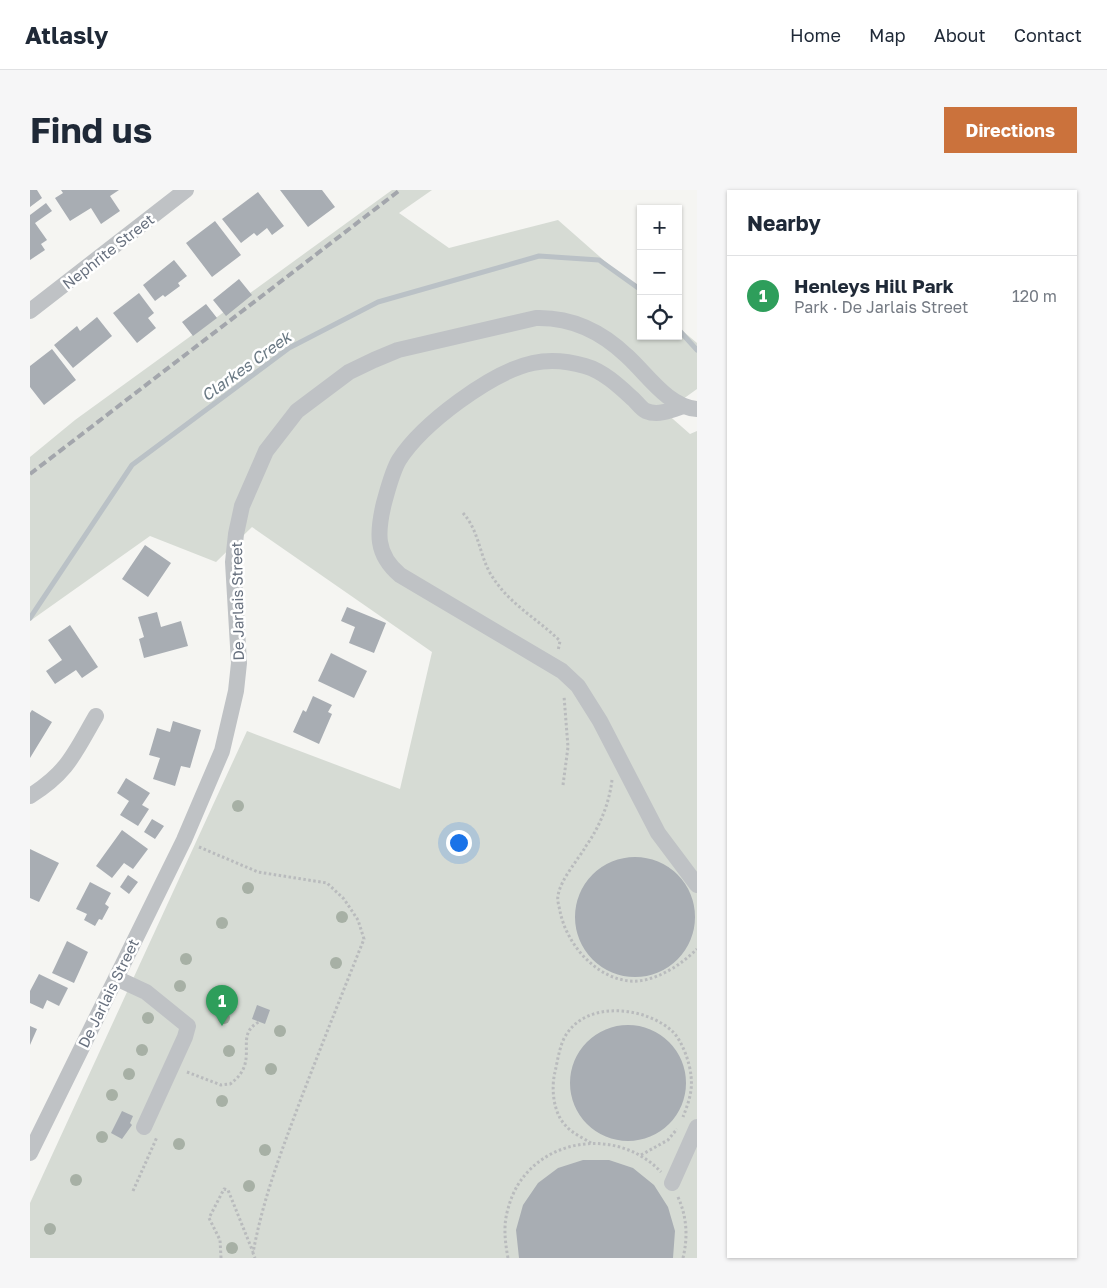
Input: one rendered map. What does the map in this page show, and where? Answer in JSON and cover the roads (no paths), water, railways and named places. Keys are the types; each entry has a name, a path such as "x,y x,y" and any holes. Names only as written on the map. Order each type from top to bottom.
{"street":[{"name":"Nephrite Street","path":"30,311 182,192"},
{"name":"De Jarlais Street","path":"30,1153 184,840 222,751 236,692 239,663 233,562 242,506 254,473 266,451 297,412 348,372 398,350 536,318 571,321 610,341 671,398 690,407"},
{"path":"690,407 664,412 646,411 623,389 596,370 575,363 552,360 524,366 458,401 443,412 415,440 399,460 390,482 379,527 384,558 400,575 562,670 578,686 608,736 658,832 697,885"},
{"path":"30,796 56,778 67,767 96,716"},
{"path":"116,978 146,992 188,1026 173,1065 144,1127"},
{"path":"672,1183 697,1127"}],"waterway":[{"name":"Clarkes Creek","path":"30,618 132,465 289,348 378,302 539,256 599,260 637,287"},
{"name":"Clarkes Creek","path":"682,333 697,350"}],"railway":[{"path":"30,474 400,190"}],"place":[{"name":"Henleys Hill Park","path":"222,1026"}]}
